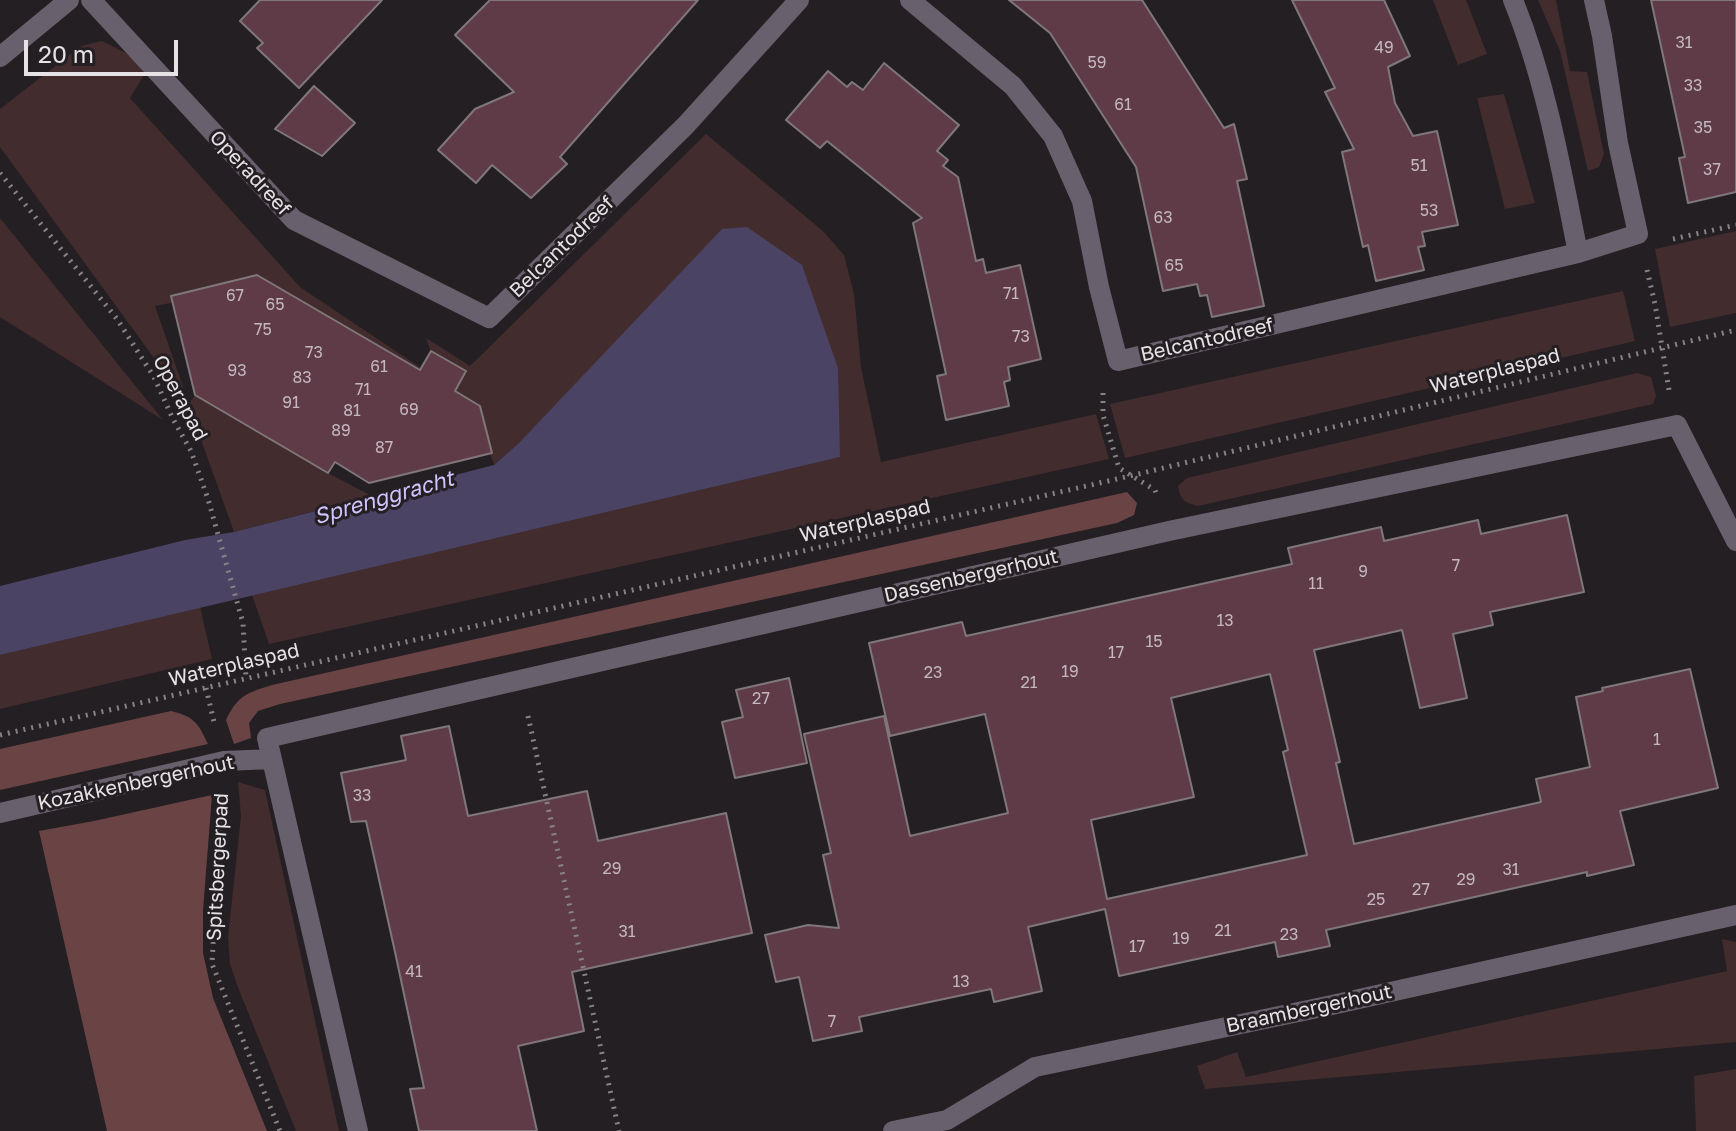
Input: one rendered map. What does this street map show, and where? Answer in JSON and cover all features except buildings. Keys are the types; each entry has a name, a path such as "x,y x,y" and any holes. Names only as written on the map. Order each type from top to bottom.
{"street":[{"path":"0,57 69,0"},
{"name":"Operadreef","path":"91,0 294,220 489,318"},
{"name":"Belcantodreef","path":"489,318 686,125 799,0"},
{"name":"Belcantodreef","path":"910,0 1013,86 1053,136 1082,201 1118,361 1640,240"},
{"path":"1513,0 1553,127 1578,253"},
{"path":"1594,0 1618,143 1640,240"},
{"path":"1677,425 1736,541"},
{"name":"Dassenbergerhout","path":"272,759 267,738 1169,531 1677,425"},
{"path":"272,759 358,1131"},
{"name":"Kozakkenbergerhout","path":"0,813 224,761 272,759"},
{"name":"Braambergerhout","path":"893,1131 947,1120 1035,1067 1736,915"}],"path":[{"name":"Operapad","path":"0,173 117,319 154,377 191,451 243,623 246,679"},
{"path":"1677,425 1640,240 1736,225"},
{"name":"Waterplaspad","path":"0,735 1130,476 1736,330"},
{"path":"1118,361 1103,382 1103,415 1119,468 1155,490 1169,531"},
{"path":"520,680 619,1131"},
{"name":"Spitsbergerpad","path":"206,688 224,761 212,964 280,1131"}],"shaded area":[{"path":"1433,0 1466,0 1487,54 1458,65"},
{"path":"1538,0 1556,0 1570,71 1587,72 1604,154 1599,167 1588,171 1560,51"},
{"path":"102,41 126,53 147,70 130,98 300,287 442,382 426,338 470,366 706,134 823,231 844,255 854,294 861,367 881,462 1096,414 1109,459 269,644 252,595 839,457 519,443 494,465 480,422 227,292 155,306 189,404 195,395 372,496 234,532 189,406 0,147 0,109 81,46"},
{"path":"1504,94 1535,203 1505,209 1477,98"},
{"path":"0,218 163,420 0,317"},
{"path":"1736,231 1736,313 1670,327 1655,249"},
{"path":"1623,291 1635,341 1125,458 1110,404"},
{"path":"1637,373 1651,377 1656,396 1653,404 1198,506 1190,504 1180,495 1178,486 1187,478"},
{"path":"1127,492 1137,503 1134,515 1117,523 280,704 258,711 249,723 251,738 234,744 226,720 244,696 272,685"},
{"path":"200,607 212,659 0,709 0,655"},
{"path":"171,711 195,722 208,744 0,790 0,749"},
{"path":"238,782 265,790 339,1131 296,1131 230,964 228,937 241,816"},
{"path":"212,795 203,910 203,953 213,998 267,1131 107,1131 39,831"},
{"path":"1722,939 1736,942 1736,1042 1205,1089 1197,1066 1237,1052 1246,1077 1727,971"},
{"path":"1736,1069 1736,1131 1696,1131 1694,1076"}],"water":[{"name":"Sprenggracht","path":"747,227 802,265 838,368 840,457 0,655 0,586 185,540 234,532 494,465 519,443 722,229"}]}
